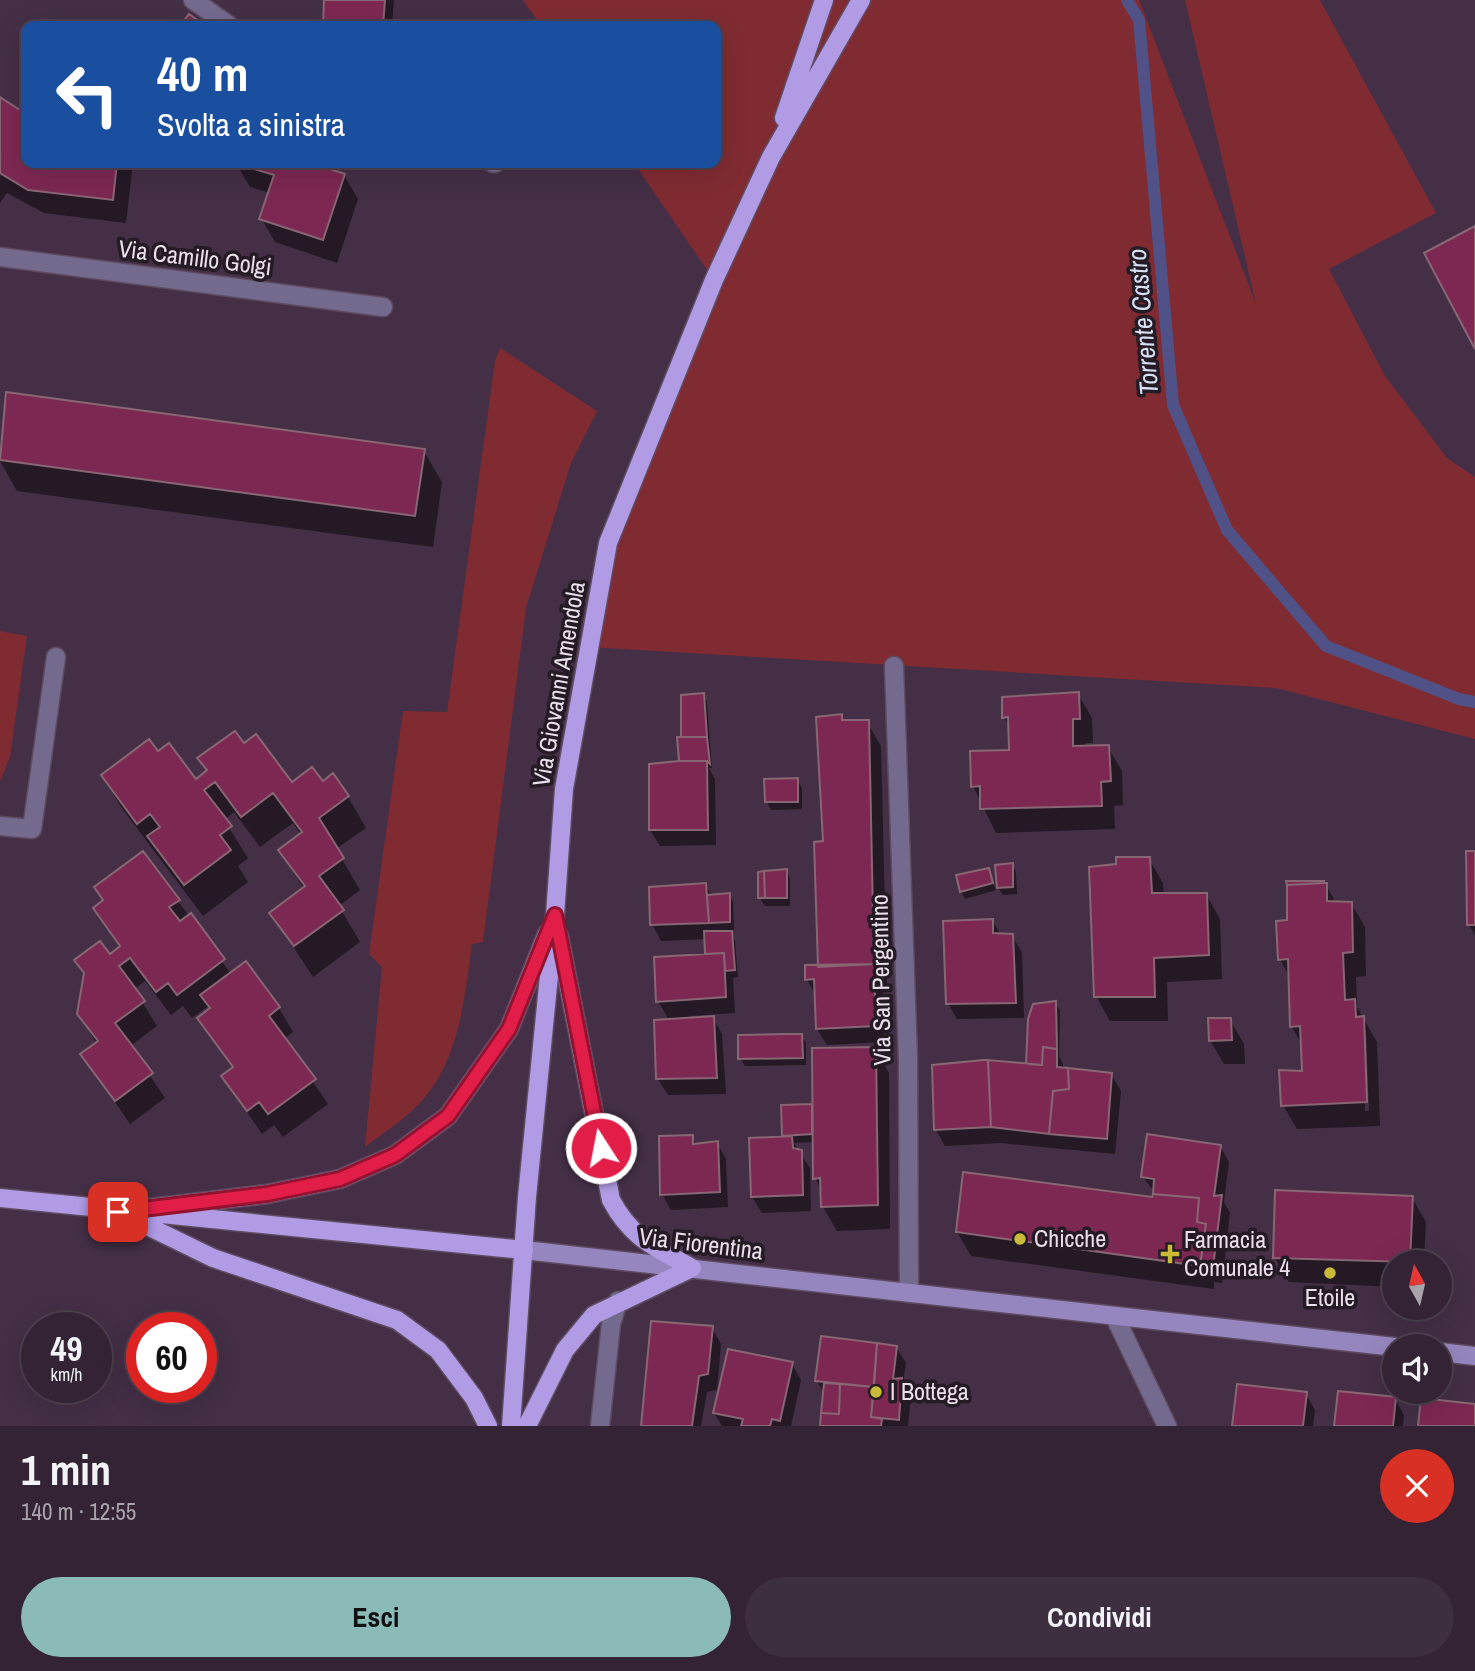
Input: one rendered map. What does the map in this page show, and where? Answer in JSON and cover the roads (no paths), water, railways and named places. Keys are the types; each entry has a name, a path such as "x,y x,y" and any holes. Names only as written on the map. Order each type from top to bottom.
{"main road":[{"name":"Via Giovanni Amendola","path":"771,157 824,0"},
{"name":"Via Giovanni Amendola","path":"511,1426 564,789 608,543 714,280 771,157 861,0"},
{"path":"118,1212 279,1192 340,1179 395,1155 448,1116 509,1029 555,915"},
{"path":"555,915 611,1200 624,1223 636,1237 692,1268"},
{"name":"Via Fiorentina","path":"0,1198 118,1212 524,1250 1382,1346"},
{"path":"118,1212 213,1258 397,1320 438,1350 474,1398 488,1426"},
{"path":"527,1426 565,1350 594,1315 618,1301 692,1268"},
{"path":"1452,1353 1475,1356"}],"street":[{"path":"193,0 223,21"},
{"name":"Via Camillo Golgi","path":"0,257 383,307"},
{"path":"0,827 32,829 56,657"},
{"name":"Via San Pergentino","path":"894,666 908,1059 909,1293"},
{"path":"600,1426 611,1324 618,1301"},
{"path":"1115,1317 1167,1426"}],"waterway":[{"name":"Torrente Castro","path":"1127,0 1139,20 1173,405 1227,530 1326,646 1459,699 1475,702"}],"place":[{"name":"Chicche","path":"1020,1239"},
{"name":"Farmacia Comunale 4","path":"1170,1254"},
{"name":"Etoile","path":"1330,1273"},
{"name":"I Bottega","path":"876,1392"}]}
